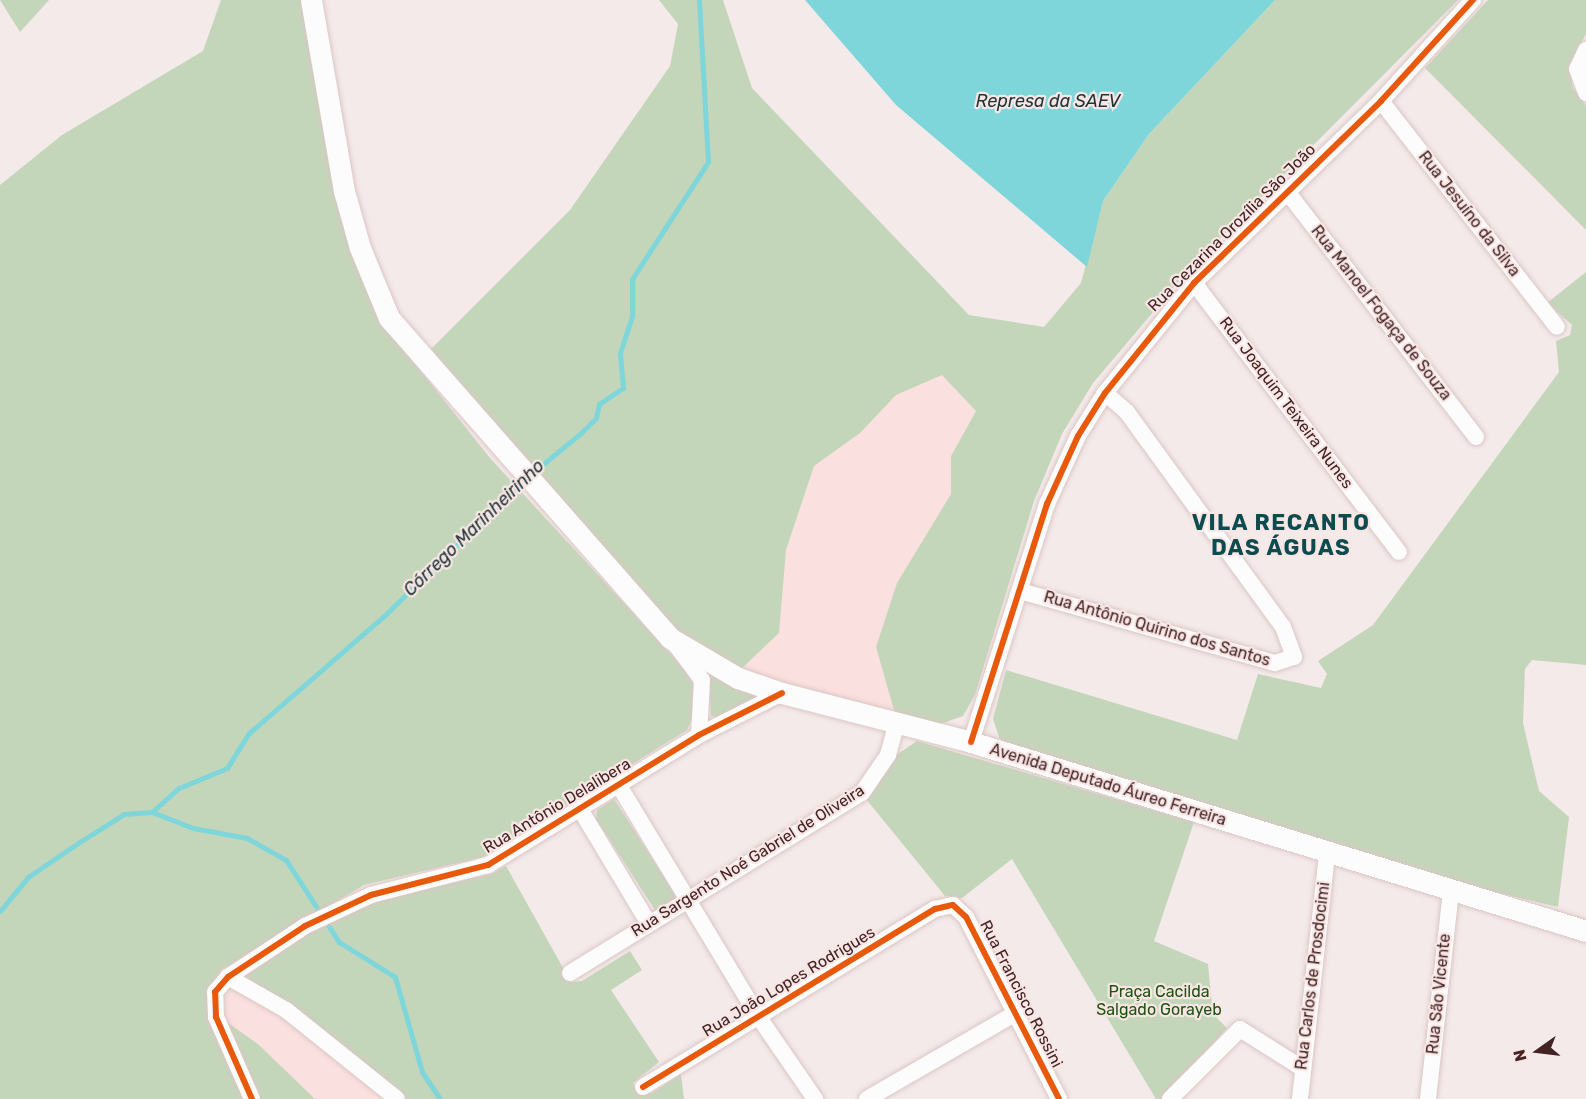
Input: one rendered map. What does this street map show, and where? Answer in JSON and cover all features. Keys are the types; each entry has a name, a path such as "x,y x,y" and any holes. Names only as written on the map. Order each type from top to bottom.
{"main road":[{"name":"Avenida Deputado Áureo Ferreira","path":"311,0 344,191 376,293 401,336 670,638 738,678 782,693 896,725 971,742 1327,854 1586,931"}],"street":[{"name":"Rua Cezarina Orozília São João","path":"971,742 1047,504 1078,436 1105,393 1194,283 1285,189 1381,101 1473,0"},
{"path":"1583,87 1577,69 1586,50"},
{"name":"Rua Jesuíno da Silva","path":"1381,101 1557,327"},
{"name":"Rua Manoel Fogaça de Souza","path":"1285,189 1476,437"},
{"name":"Rua Joaquim Teixeira Nunes","path":"1194,283 1400,552"},
{"name":"Rua Antônio Quirino dos Santos","path":"1020,591 1275,663 1294,657 1283,627 1127,412 1105,393"},
{"path":"670,638 702,680 699,735"},
{"name":"Rua Antônio Delalibera","path":"252,1099 216,1017 215,992 228,976 305,926 335,912 403,884 488,865 699,735 782,693"},
{"name":"Rua Sargento Noé Gabriel de Oliveira","path":"570,973 862,793 884,763 896,725"},
{"path":"618,784 758,1016 815,1099"},
{"path":"580,808 649,924"},
{"name":"Rua Carlos de Prosdocimi","path":"1300,1099 1327,854"},
{"name":"Rua São Vicente","path":"1428,1099 1450,890"},
{"name":"Rua João Lopes Rodrigues","path":"643,1088 935,909 952,905"},
{"name":"Rua Francisco Rossini","path":"952,905 966,917 1059,1099"},
{"path":"228,976 286,1010 397,1099"},
{"path":"867,1099 1016,1013"},
{"path":"1170,1099 1240,1029 1302,1068"}],"shaded area":[{"path":"942,374 976,411 951,456 951,494 897,583 896,717 741,669 779,633 786,550 814,466 860,433 896,395"},
{"path":"235,982 397,1099 315,1099 224,1020 224,999"}],"green space":[{"path":"0,0 49,0 20,32"},
{"path":"221,0 302,0 396,340 490,458 684,668 696,690 696,710 687,730 483,857 364,885 221,970 209,991 244,1099 0,1099 0,185 62,135 203,51"},
{"path":"659,0 723,0 752,88 969,315 1044,327 1081,283 1103,201 1149,134 1275,0 1458,0 1187,272 1093,383 1062,434 1034,501 975,695 963,716 937,725 896,717 876,647 897,583 951,494 951,456 976,411 942,375 896,395 860,433 814,466 786,550 779,633 741,669 675,632 426,354 570,210 670,66 678,24"},
{"path":"1488,0 1586,0 1586,34 1569,65 1573,88 1586,105 1586,230 1425,68"},
{"path":"1586,272 1586,665 1532,660 1525,669 1523,723 1539,791 1569,817 1558,907 1453,882 1000,740 993,719 1006,670 1237,740 1258,674 1321,688 1327,674 1318,661 1373,625 1559,372 1556,341 1570,335 1572,325 1547,303"},
{"path":"709,675 716,675 763,697 722,717 711,716"},
{"name":"Praça Cacilda Salgado Gorayeb","path":"917,741 1194,822 1154,941 1208,964 1213,1014 1227,1028 1165,1099 1156,1099 1012,859 962,898 945,896 866,799 892,758"},
{"path":"614,799 676,895 676,902 657,913 596,819 597,810"},
{"path":"506,866 571,982 582,981 630,951 642,970 611,990 659,1062 633,1083 641,1094 652,1093 681,1074 684,1099 397,1099 235,982 309,933 379,900 491,874"},
{"path":"224,1020 259,1045 315,1099 257,1099"}],"water":[{"name":"Represa da SAEV","path":"805,0 1275,0 1149,134 1103,201 1087,267 896,105"}],"waterway":[{"name":"Córrego Marinheirinho","path":"532,473 596,418 599,404 623,388 620,353 632,315 632,279 708,162 699,0"},
{"name":"Córrego Marinheirinho","path":"0,911 28,877 124,814 152,812 179,788 227,768 248,734 387,613 525,479"},
{"path":"152,812 193,828 247,838 286,860 339,942 395,977 422,1072 440,1099"}],"cycle path":[{"path":"971,742 1047,504 1078,436 1105,393 1194,283 1381,101 1473,0"},
{"path":"252,1099 216,1017 215,992 228,977 305,926 371,895 488,865 699,735 782,693"},
{"path":"643,1087 935,909 953,905 966,917 1059,1099"}],"district":[{"name":"VILA RECANTO DAS ÁGUAS","path":"1281,534"}]}
